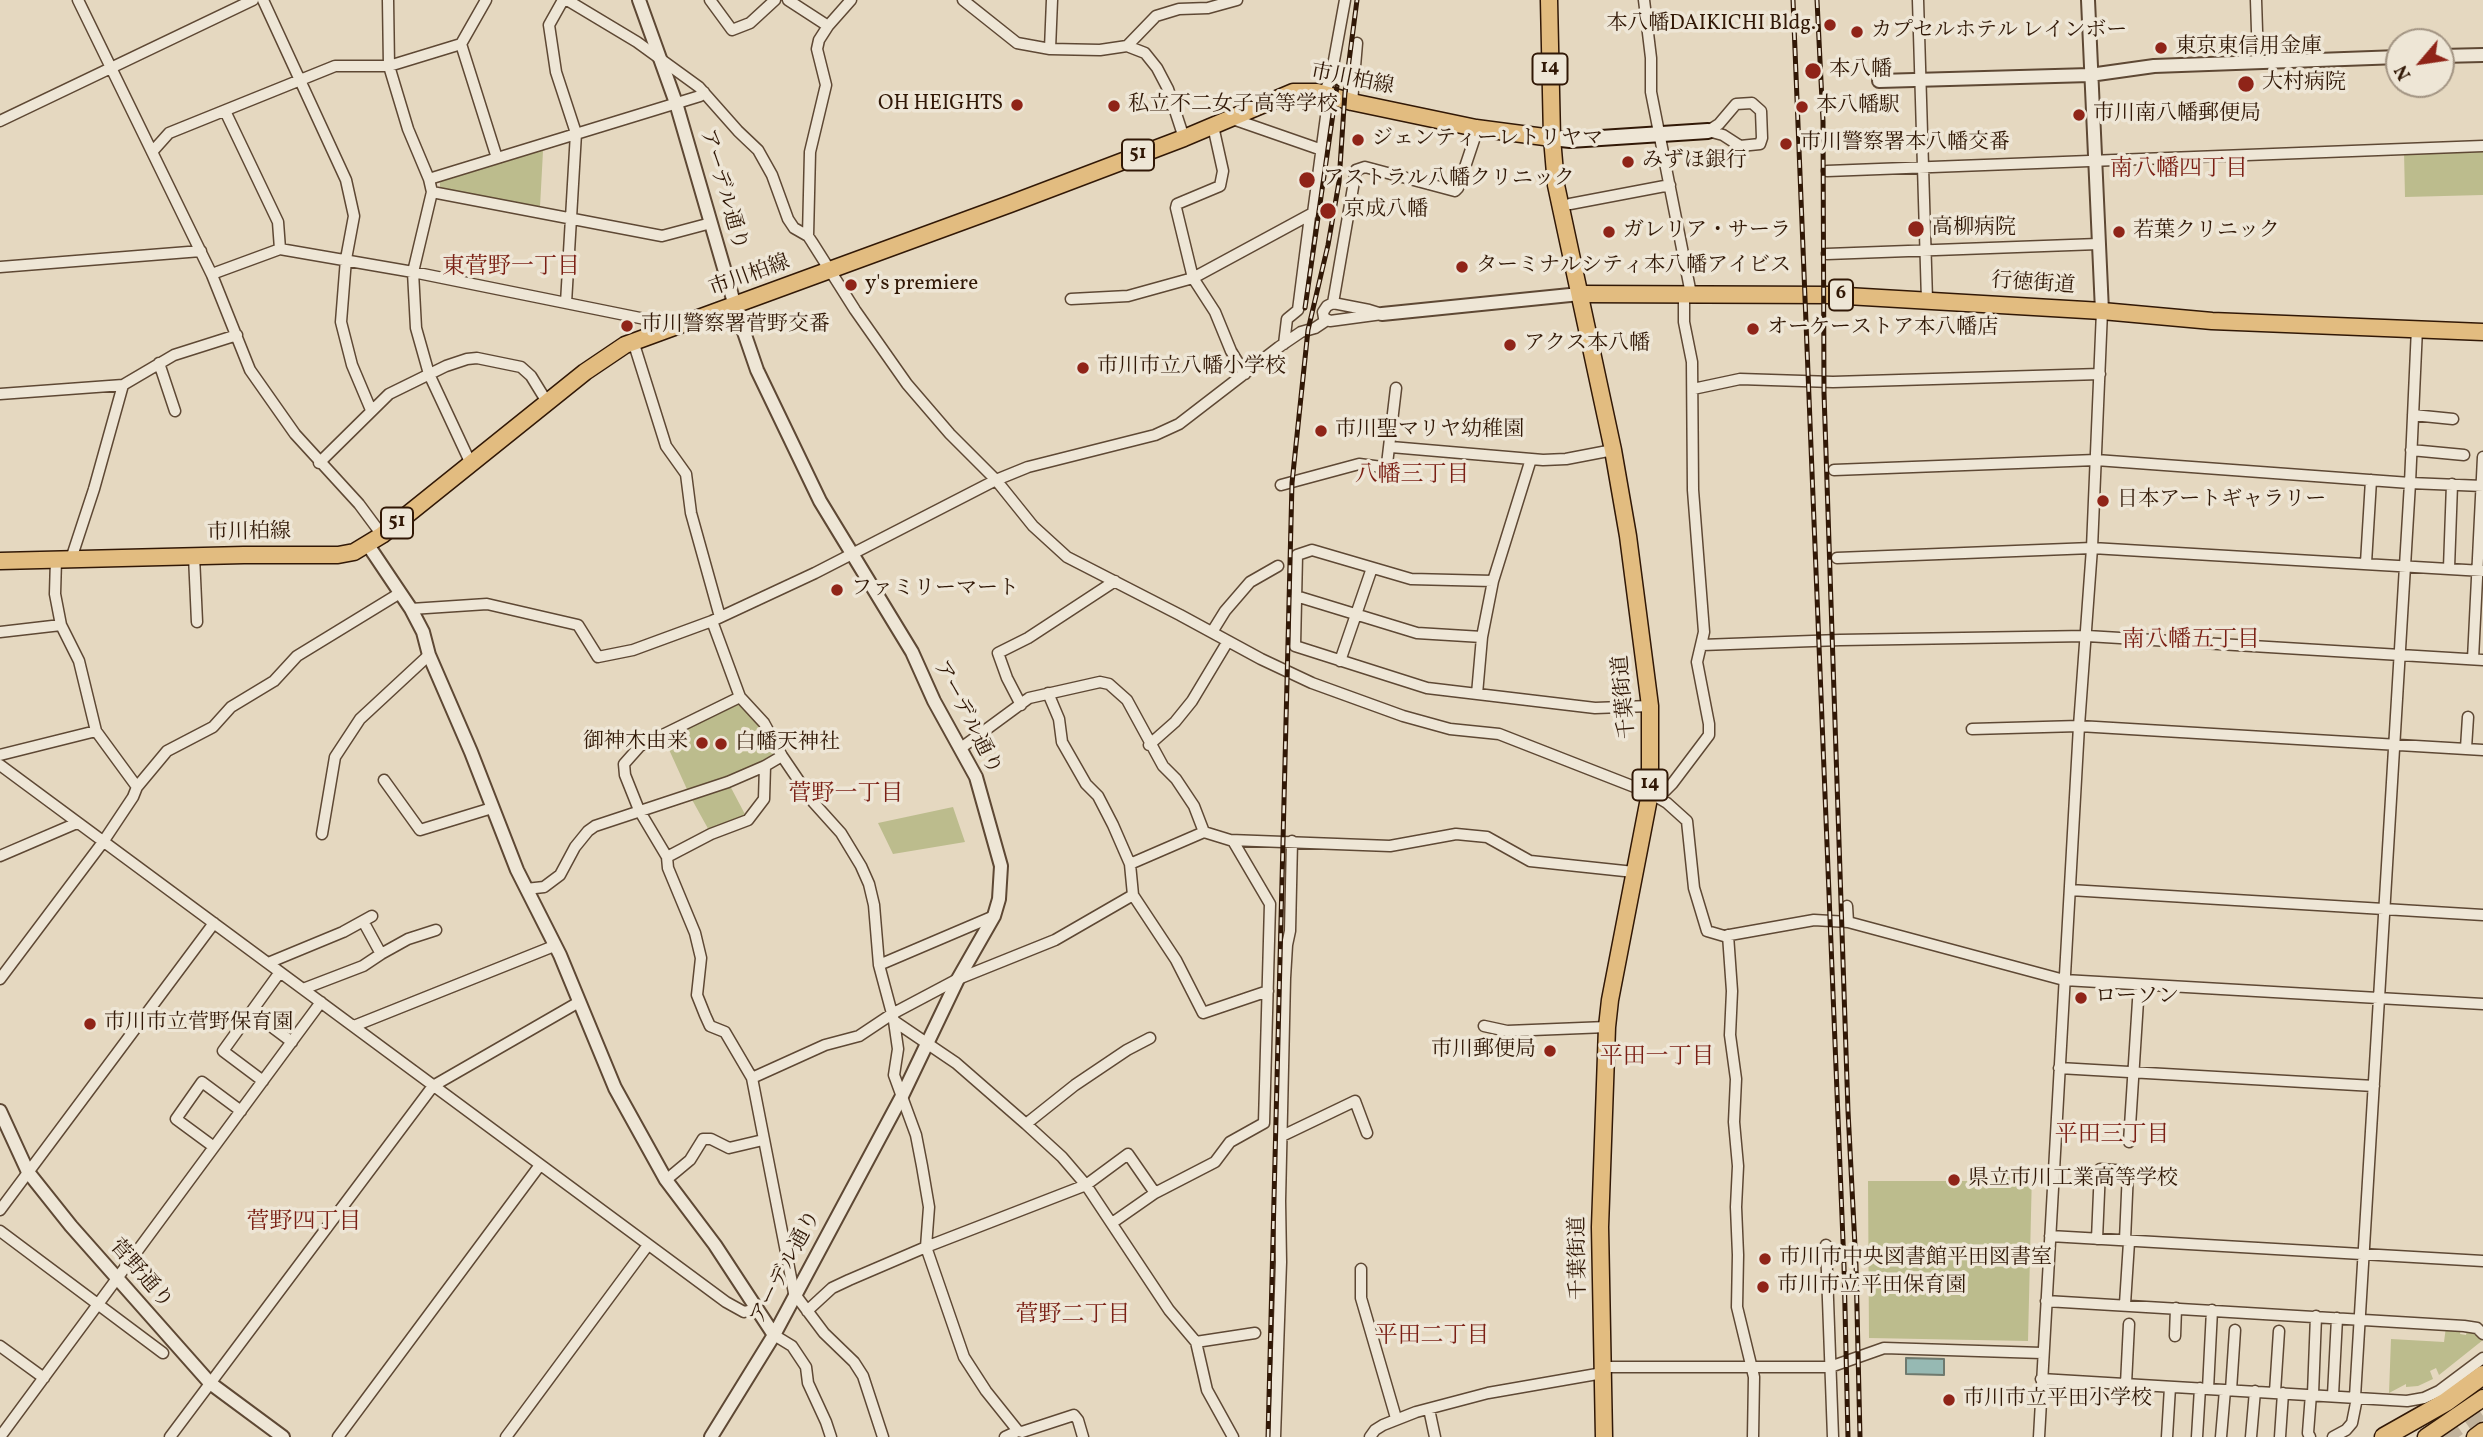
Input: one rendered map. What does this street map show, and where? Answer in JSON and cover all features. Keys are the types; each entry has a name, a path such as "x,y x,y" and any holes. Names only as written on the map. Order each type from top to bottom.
{"highway":[{"path":"2384,1437 2437,1408 2483,1375"}],"main road":[{"name":"千葉街道","path":"1549,0 1552,138 1556,185 1613,450 1628,536 1650,706 1650,793 1607,1027 1600,1227 1604,1437"},
{"name":"市川柏線","path":"0,561 338,555 354,552 375,540 584,372 637,339 735,306 1184,138 1293,92 1324,94 1478,128 1552,138"},
{"path":"1552,138 1570,140 1708,131"},
{"name":"行徳街道","path":"1580,294 1830,295 2102,311 2212,321 2483,332"},
{"path":"2426,1437 2483,1398"},
{"path":"2475,1437 2483,1431"}],"street":[{"path":"78,0 212,274 250,370 295,434 359,504 400,593 423,632 429,655 526,889 554,946 615,1088 666,1180 715,1245 774,1335 792,1346 806,1367 808,1383 831,1437"},
{"path":"0,121 253,0"},
{"path":"263,0 346,180 354,216 346,260 341,322 352,365 371,410"},
{"path":"388,0 389,66 408,129 432,192 413,272 416,328 429,374 471,464"},
{"path":"152,152 169,133 335,66 389,66 461,44 486,0"},
{"path":"566,303 576,133 556,72 549,25 565,0 637,42 704,92 758,150 772,175 788,219 794,228 807,236 907,384 950,434 996,480 1033,526 1066,557 1312,683 1403,716 1450,729 1499,734 1650,793 1688,821 1694,888 1707,931 1728,935 1814,920 1848,922 2064,980 2483,1004"},
{"name":"アーデル通り","path":"639,0 676,103 735,306 767,393 820,501 912,652 933,701 961,748 983,796 1001,866 995,916 958,979 902,1096 794,1293 774,1335 713,1436"},
{"path":"710,0 732,30 750,23 775,0"},
{"path":"788,0 828,26"},
{"path":"807,236 810,152 826,85 817,49 828,26 851,0"},
{"path":"963,0 1017,43 1050,49 1100,50 1127,46 1145,53 1168,89 1184,138"},
{"path":"1050,49 1052,0"},
{"path":"1127,46 1156,16 1179,9 1208,8 1237,0"},
{"path":"1284,344 1287,319 1298,310 1327,109 1324,94 1331,78 1345,0"},
{"path":"1644,0 1651,58 1651,92 1670,184 1687,294 1684,322 1692,362 1693,491 1703,632 1696,662 1709,724 1709,736 1672,785 1665,791 1650,793"},
{"path":"1918,0 1927,300"},
{"path":"2039,1437 2100,374 2102,311 2088,0"},
{"path":"2256,0 2258,61"},
{"path":"1352,102 1357,43"},
{"path":"461,44 497,158"},
{"path":"2455,56 2483,55"},
{"path":"1879,81 2090,75 2154,66 2385,57"},
{"path":"429,179 700,96 704,92"},
{"path":"1752,103 1761,111 1760,144 1740,146 1723,135 1708,131 1737,104 1752,103"},
{"path":"225,111 278,222 280,249"},
{"path":"1230,118 1322,150"},
{"path":"1213,125 1223,171 1220,186 1177,204 1176,208 1193,278 1214,312 1231,351 1245,374"},
{"path":"1333,303 1356,170 1365,167 1455,191 1478,128"},
{"path":"1827,171 2483,146"},
{"path":"1570,204 1670,184"},
{"path":"432,192 662,236 711,223"},
{"path":"1071,299 1128,296 1193,278 1310,216"},
{"path":"1827,254 2098,244"},
{"path":"212,274 280,249 566,303 636,318 666,328"},
{"path":"0,267 201,251"},
{"path":"411,609 487,604 579,625 598,657 633,650 716,619 852,554 996,480 1056,458 1155,435 1179,424 1284,344 1326,320 1369,318 1382,314 1580,294"},
{"path":"1326,320 1325,308 1333,303 1382,314"},
{"path":"636,318 637,339 666,446 686,474 691,513 716,619 740,698 764,723 782,756 814,803 841,832 862,866 869,884 874,905 879,965 893,1017 898,1049 894,1075 916,1135 929,1207 926,1247 964,1357 986,1391 1018,1431"},
{"path":"2333,1437 2352,1423 2356,1397 2417,328"},
{"path":"0,394 123,385 192,347 237,335"},
{"path":"319,463 371,410 402,386 456,362 477,358 521,367 531,376 547,402"},
{"path":"159,363 175,411"},
{"path":"1693,389 1740,379 1833,382 2100,374"},
{"path":"123,385 94,489 63,559 55,594 61,625 79,661 96,731 137,787"},
{"path":"1281,485 1359,464 1382,467 1387,464 1396,388"},
{"path":"2413,415 2453,419"},
{"path":"1391,447 1531,459 1566,459 1613,450"},
{"path":"2411,450 2464,455"},
{"path":"1702,645 2087,636 2478,659 2483,457"},
{"path":"1477,694 1482,637 1493,581 1531,459"},
{"path":"1834,471 2096,460 2482,486"},
{"path":"2366,563 2371,480"},
{"path":"2449,568 2452,484"},
{"path":"1837,558 2092,548 2480,570"},
{"path":"1493,581 1411,579 1312,550 1297,555 1295,646 1427,688 1595,708 1650,706"},
{"path":"194,556 197,622"},
{"path":"1212,632 1225,611 1250,582 1278,566"},
{"path":"1340,661 1372,568"},
{"path":"1021,705 998,653 1028,638 1115,581"},
{"path":"0,979 103,842 134,797 137,787 167,751 212,727 231,707 274,681 297,656 400,593"},
{"path":"1296,596 1417,633 1482,637"},
{"path":"0,632 61,625"},
{"path":"1149,745 1175,722 1192,701 1228,641"},
{"path":"322,834 335,757 360,719 429,655"},
{"path":"961,748 1029,698 1100,682 1109,684 1127,700 1149,745 1194,806 1204,832"},
{"path":"1048,693 1059,719 1062,743 1086,784 1098,796 1130,864 1133,895 1176,960 1203,1013 1214,1007 1268,991"},
{"path":"740,698 640,746 624,764 625,775 639,810 667,857 668,868 695,933 701,957 697,995 705,1016 710,1026 725,1032 752,1077 794,1293 824,1333 854,1362 863,1376 883,1437"},
{"path":"2466,748 2468,717"},
{"path":"1972,729 2079,726 2483,750"},
{"path":"0,755 96,731"},
{"path":"526,889 544,887 559,875 588,831 639,810 690,796 765,766 782,756"},
{"path":"0,765 726,1302 744,1312 756,1309"},
{"path":"667,857 710,834 748,820 764,799 765,766"},
{"path":"384,780 420,830 492,808"},
{"path":"0,856 77,823"},
{"path":"1130,864 1204,832 1233,841 1390,846 1456,834 1488,837 1530,861 1634,872"},
{"path":"1112,1223 1155,1194 1215,1162 1230,1142 1264,1123 1270,904 1233,841"},
{"path":"1275,1437 1292,841"},
{"path":"2070,890 2483,915"},
{"path":"752,1077 825,1045 859,1036 958,979 1055,940 1133,895"},
{"path":"1847,906 1848,922"},
{"path":"879,965 995,916"},
{"path":"268,963 343,932 367,919 382,954"},
{"path":"0,1210 214,923"},
{"path":"303,989 363,967 408,939 436,930"},
{"path":"1728,935 1732,991 1730,1035 1736,1079 1734,1122 1738,1166 1737,1307 1753,1366 1753,1437"},
{"path":"354,1026 554,946"},
{"path":"263,1081 223,1051 280,972"},
{"path":"2129,1142 2138,985"},
{"path":"1,1437 321,1002"},
{"path":"170,1437 433,1086 579,1002"},
{"path":"252,1012 292,1042"},
{"path":"893,1017 956,1063 1062,1157 1086,1185 1169,1310 1196,1342 1207,1390 1233,1437"},
{"path":"1484,1026 1507,1031 1607,1027"},
{"path":"1026,1124 1075,1085 1150,1038"},
{"path":"2059,1068 2374,1086"},
{"path":"214,1147 176,1119 202,1083 241,1111"},
{"path":"1282,1136 1355,1101 1367,1133"},
{"name":"菅野通り","path":"0,1111 27,1172 71,1226 210,1383 283,1437"},
{"path":"666,1180 690,1160 703,1139 711,1139 729,1148 763,1140"},
{"path":"807,1311 832,1288 926,1247 1086,1185 1128,1154 1155,1194"},
{"path":"338,1437 540,1165"},
{"path":"2096,1239 2100,1169 2129,1171 2125,1304"},
{"path":"0,1231 163,1353"},
{"path":"2050,1236 2483,1261"},
{"path":"506,1437 648,1245"},
{"path":"1826,1245 1833,1437"},
{"path":"1361,1269 1361,1298 1396,1418"},
{"path":"2046,1301 2468,1326 2477,1328 2483,1334"},
{"path":"2175,1336 2176,1308"},
{"path":"2197,1437 2212,1310"},
{"path":"2310,1437 2308,1433 2316,1317"},
{"path":"2333,1395 2337,1318"},
{"path":"2126,1384 2129,1324"},
{"path":"2221,1437 2235,1330"},
{"path":"2278,1331 2280,1437"},
{"path":"1196,1342 1255,1333"},
{"path":"0,1346 44,1378"},
{"path":"1370,1437 1375,1430 1396,1418 1488,1394 1597,1374 1604,1367 1830,1367 1884,1348 2042,1353"},
{"path":"2041,1380 2402,1401 2424,1398 2450,1383 2483,1358"},
{"path":"2167,1437 2170,1387"},
{"path":"2251,1437 2255,1391"},
{"path":"1429,1409 1435,1437"},
{"path":"1005,1437 1074,1415 1083,1437"}],"green space":[{"path":"541,149 540,207 537,210 443,191 440,187 443,179"},
{"path":"2483,149 2483,195 2405,197 2404,151"},
{"name":"白幡天神社","path":"740,697 782,756 728,782 748,820 711,834 690,796 662,734"},
{"path":"953,807 965,842 893,854 878,823"},
{"path":"2032,1172 2028,1341 1869,1338 1868,1181 1994,1181"},
{"path":"2446,1327 2461,1329 2460,1334 2466,1335 2467,1329 2478,1333 2483,1340 2439,1375 2436,1368 2430,1371 2433,1379 2418,1386 2406,1387 2406,1384 2389,1393 2391,1339 2444,1342"}],"water":[{"path":"1906,1358 1944,1359 1944,1375 1906,1374"}],"tunnel":[{"path":"2443,1437 2483,1409"}],"railway":[{"path":"1268,1437 1292,483 1308,330 1328,245 1339,182 1345,92 1357,0"},
{"path":"1793,0 1844,1266 1848,1437"},
{"path":"1817,0 1823,121 1824,393 1860,1437"},
{"path":"1305,308 1337,86"}],"place":[{"name":"本八幡DAIKICHI Bldg.","path":"1830,25"},
{"name":"カプセルホテル レインボー","path":"1857,32"},
{"name":"東京東信用金庫","path":"2161,48"},
{"name":"本八幡","path":"1813,71"},
{"name":"大村病院","path":"2246,84"},
{"name":"OH HEIGHTS","path":"1017,105"},
{"name":"私立不二女子高等学校","path":"1114,106"},
{"name":"本八幡駅","path":"1802,107"},
{"name":"市川南八幡郵便局","path":"2079,115"},
{"name":"ジェンティーレトリヤマ","path":"1358,140"},
{"name":"市川警察署本八幡交番","path":"1786,144"},
{"name":"みずほ銀行","path":"1628,162"},
{"name":"アストラル八幡クリニック","path":"1307,180"},
{"name":"京成八幡","path":"1328,211"},
{"name":"高柳病院","path":"1916,229"},
{"name":"ガレリア・サーラ","path":"1609,232"},
{"name":"若葉クリニック","path":"2119,232"},
{"name":"ターミナルシティ本八幡アイビス","path":"1462,267"},
{"name":"y's premiere","path":"851,285"},
{"name":"市川警察署菅野交番","path":"627,326"},
{"name":"オーケーストア本八幡店","path":"1753,329"},
{"name":"アクス本八幡","path":"1510,345"},
{"name":"市川市立八幡小学校","path":"1083,368"},
{"name":"市川聖マリヤ幼稚園","path":"1321,431"},
{"name":"日本アートギャラリー","path":"2103,501"},
{"name":"ファミリーマート","path":"837,590"},
{"name":"御神木由来","path":"702,743"},
{"name":"白幡天神社","path":"721,744"},
{"name":"ローソン","path":"2081,998"},
{"name":"市川市立菅野保育園","path":"90,1024"},
{"name":"市川郵便局","path":"1550,1051"},
{"name":"県立市川工業高等学校","path":"1954,1180"},
{"name":"市川市中央図書館平田図書室","path":"1765,1259"},
{"name":"市川市立平田保育園","path":"1763,1287"},
{"name":"市川市立平田小学校","path":"1949,1400"}],"district":[{"name":"南八幡四丁目","path":"2179,171"},
{"name":"東菅野一丁目","path":"511,269"},
{"name":"八幡三丁目","path":"1412,477"},
{"name":"南八幡五丁目","path":"2191,642"},
{"name":"菅野一丁目","path":"846,796"},
{"name":"平田一丁目","path":"1657,1059"},
{"name":"平田三丁目","path":"2112,1137"},
{"name":"菅野四丁目","path":"304,1224"},
{"name":"菅野二丁目","path":"1073,1317"},
{"name":"平田二丁目","path":"1432,1338"}]}
